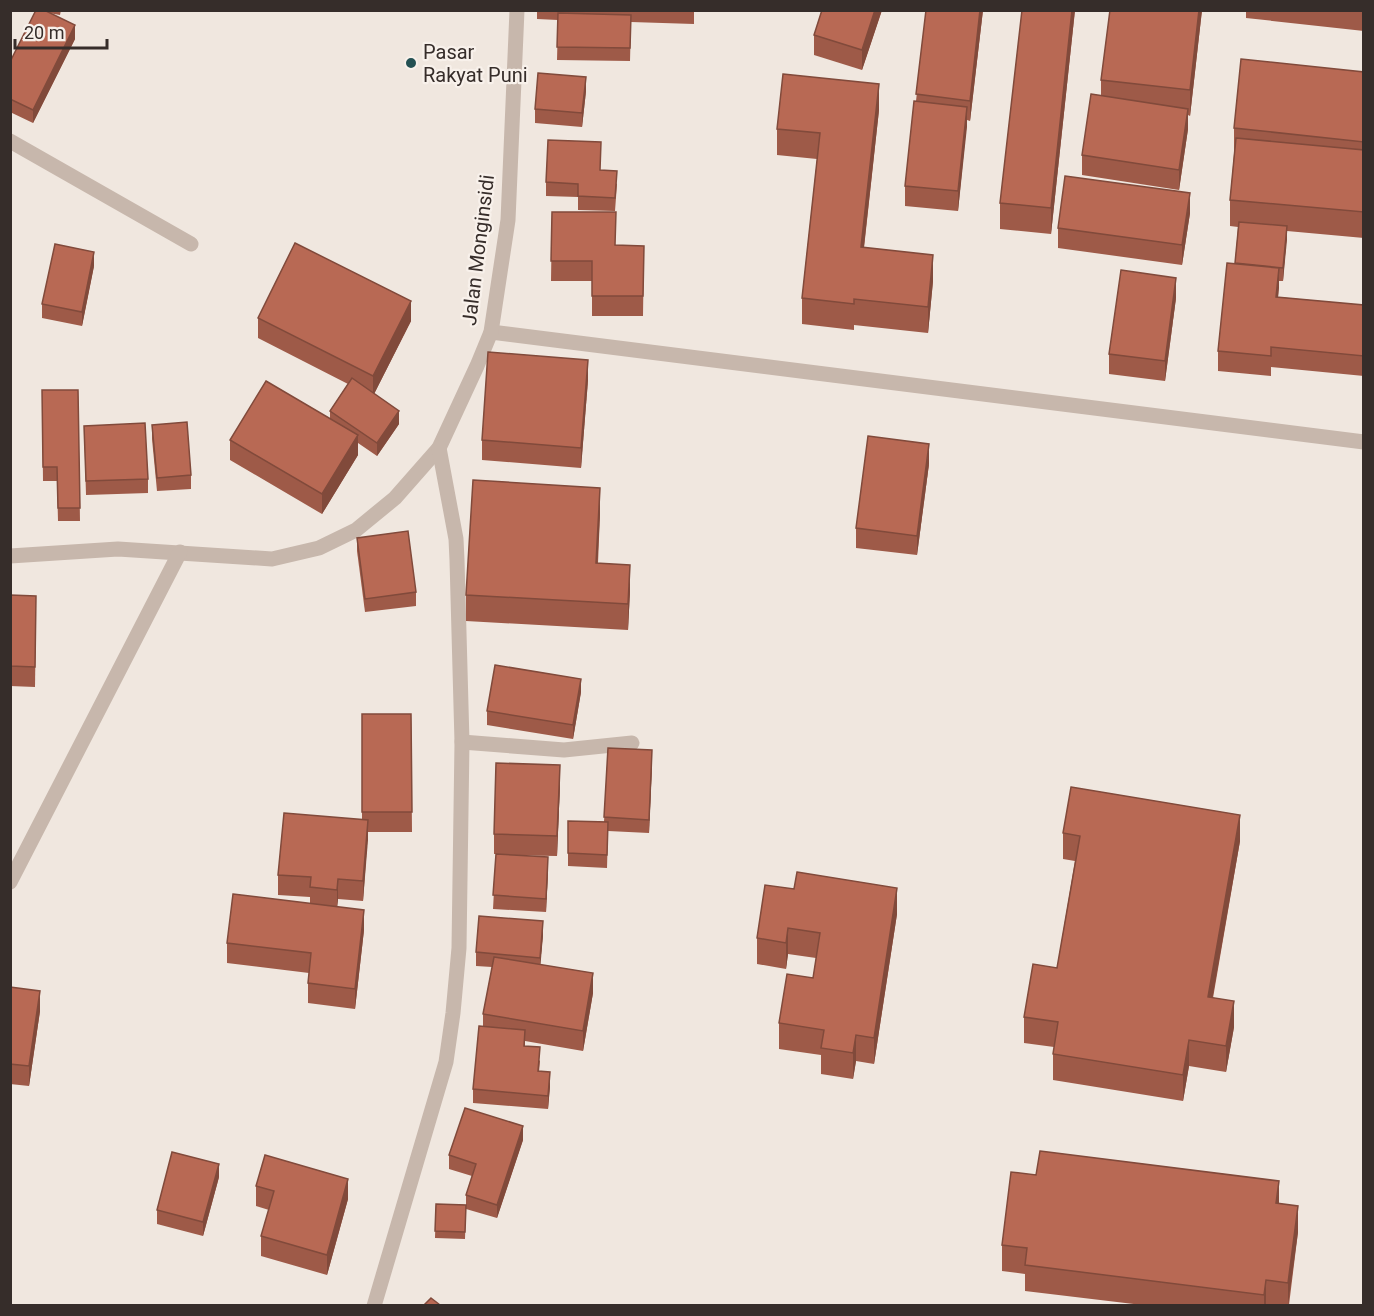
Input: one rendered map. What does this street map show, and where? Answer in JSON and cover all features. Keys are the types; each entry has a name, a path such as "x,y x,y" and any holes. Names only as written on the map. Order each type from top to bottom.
{"street":[{"name":"Jalan Monginsidi","path":"10,556 118,549 272,559 319,548 356,530 395,498 439,448 491,332 508,220 517,10"},
{"path":"10,141 191,244"},
{"path":"491,332 1364,442"},
{"path":"374,1305 446,1062 459,948 462,742 457,560 456,539 439,448"},
{"path":"10,882 180,552"},
{"path":"462,742 564,750 632,743"}],"building":[{"path":"36,10 44,10 75,25 33,110 10,99 10,62"},
{"path":"822,10 875,10 862,50 814,35"},
{"path":"926,10 980,10 970,101 916,94"},
{"path":"1022,10 1072,10 1051,208 1000,203"},
{"path":"1110,10 1199,10 1190,90 1101,80"},
{"path":"558,13 631,15 630,48 557,47"},
{"path":"1241,59 1364,72 1364,142 1234,128"},
{"path":"538,73 586,77 582,113 535,109"},
{"path":"783,74 879,84 861,247 933,255 928,307 854,299 854,304 802,298 820,133 777,129"},
{"path":"1091,94 1188,109 1179,170 1082,155"},
{"path":"914,101 967,107 958,191 905,186"},
{"path":"1236,138 1364,150 1364,212 1230,200"},
{"path":"548,140 601,142 600,170 617,171 615,198 578,196 578,184 546,182"},
{"path":"1065,176 1190,193 1182,245 1058,228"},
{"path":"552,212 616,212 615,245 644,246 643,296 592,296 592,261 551,261"},
{"path":"1239,222 1287,226 1283,268 1235,263"},
{"path":"295,243 411,301 373,376 258,318"},
{"path":"55,244 94,252 82,312 42,304"},
{"path":"1227,263 1279,268 1276,297 1364,305 1364,356 1271,347 1271,356 1218,351"},
{"path":"1121,270 1176,278 1165,361 1109,354"},
{"path":"488,352 588,360 581,448 482,440"},
{"path":"352,378 399,411 377,443 330,411"},
{"path":"266,381 358,435 322,494 230,440"},
{"path":"42,390 78,390 80,508 58,508 57,467 43,467"},
{"path":"187,422 191,475 157,478 152,425"},
{"path":"145,423 148,479 86,481 84,426"},
{"path":"868,436 929,444 917,536 856,528"},
{"path":"473,480 600,488 596,563 630,565 628,604 466,595"},
{"path":"408,531 416,592 365,599 357,538"},
{"path":"10,595 36,596 35,667 10,666"},
{"path":"495,665 581,679 573,725 487,711"},
{"path":"362,714 411,714 412,812 362,812"},
{"path":"608,748 652,750 649,820 604,817"},
{"path":"496,763 560,765 557,836 494,834"},
{"path":"1071,787 1240,815 1208,997 1234,1001 1226,1046 1189,1040 1183,1075 1053,1054 1058,1022 1024,1017 1033,964 1057,968 1080,836 1063,833"},
{"path":"284,813 368,820 363,881 338,879 337,890 310,887 311,877 278,875"},
{"path":"568,821 608,822 607,855 568,853"},
{"path":"496,854 548,857 546,899 493,895"},
{"path":"797,872 897,888 874,1038 856,1035 853,1053 821,1048 824,1030 779,1023 787,974 813,978 820,933 788,928 786,943 757,938 765,885 794,889"},
{"path":"233,894 364,910 355,989 308,983 311,953 227,943"},
{"path":"479,916 543,921 540,958 476,952"},
{"path":"494,957 593,973 583,1031 483,1014"},
{"path":"10,987 40,991 29,1066 10,1064"},
{"path":"479,1026 525,1030 524,1046 540,1047 538,1071 550,1072 548,1096 473,1089"},
{"path":"465,1108 523,1126 497,1205 466,1195 476,1164 449,1155"},
{"path":"1040,1151 1279,1181 1276,1203 1298,1206 1288,1283 1266,1280 1264,1295 1025,1265 1027,1248 1002,1245 1011,1172 1036,1175"},
{"path":"172,1152 219,1164 203,1222 157,1210"},
{"path":"265,1155 348,1179 327,1255 261,1236 274,1191 256,1186"},
{"path":"436,1204 466,1205 465,1232 435,1231"},
{"path":"431,1298 440,1305 424,1305"}],"place":[{"name":"Pasar Rakyat Puni","path":"411,63"}]}
